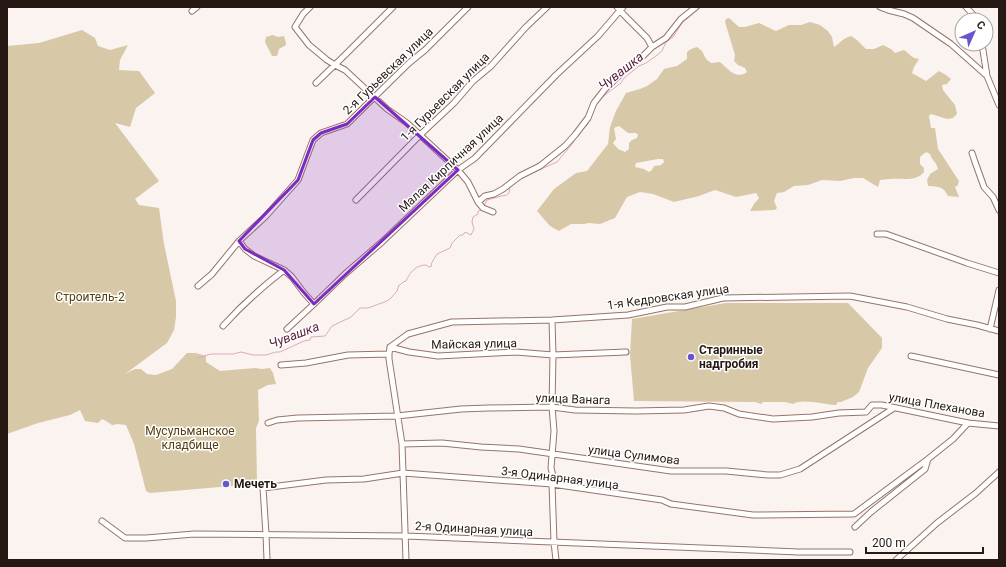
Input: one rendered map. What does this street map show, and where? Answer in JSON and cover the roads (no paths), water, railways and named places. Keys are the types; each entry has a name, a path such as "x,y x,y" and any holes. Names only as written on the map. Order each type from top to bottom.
{"street":[{"path":"192,11 197,7"},
{"path":"310,7 303,14 296,27 309,45 327,60 345,70 387,109 407,123 458,170 468,182 478,202 483,208 493,212"},
{"path":"316,83 393,7"},
{"name":"2-я Гурьевская улица","path":"198,286 212,274 239,241 265,217 298,180 313,140 320,133 347,124 468,7"},
{"name":"1-я Гурьевская улица","path":"356,200 473,81 491,66 526,27 547,7"},
{"path":"478,202 486,196 503,189 520,176 540,166 565,146 576,135 588,118 594,103 605,89 652,47 666,38 681,19 696,7"},
{"path":"880,7 913,18 951,44 987,76"},
{"path":"620,8 624,15 647,38 652,47"},
{"name":"Малая Кирпичная улица","path":"287,329 458,170 474,158 556,74 598,36 620,8"},
{"path":"983,52 987,76 999,105"},
{"path":"972,153 984,187 993,197 999,210"},
{"path":"876,234 886,234 999,273"},
{"path":"239,241 245,250 284,270 292,277 314,304"},
{"path":"224,326 251,298 284,270"},
{"path":"990,329 999,290"},
{"name":"1-я Кедровская улица","path":"390,347 408,334 452,322 552,320 628,315 667,307 685,307 723,298 850,296 907,307 947,320 999,331"},
{"path":"552,320 552,407 554,431 552,484 556,560"},
{"path":"390,347 389,360 402,444 406,560"},
{"name":"Майская улица","path":"390,347 409,352 438,356 516,352 553,355 626,352"},
{"path":"281,365 306,363 348,355 389,354"},
{"path":"911,356 999,376"},
{"name":"улица Ванага","path":"268,423 277,420 298,418 397,416 461,409 552,407 575,410 636,411 684,410 709,406 724,408 739,414 773,419 812,418 839,413 866,412 872,405"},
{"name":"улица Плеханова","path":"872,405 882,405 968,423 999,426"},
{"name":"улица Сулимова","path":"402,444 442,443 519,449 671,471 726,471 768,475 780,474 800,469 894,408"},
{"path":"855,527 871,512 925,469 928,459 953,439 968,423"},
{"name":"3-я Одинарная улица","path":"266,534 263,488 326,480 364,479 403,473 552,484 662,500 671,504 753,515 854,514 928,459"},
{"path":"896,560 999,472"},
{"name":"2-я Одинарная улица","path":"102,521 125,538 146,538 194,534 406,536 799,552 850,552"},
{"path":"266,534 267,560"}],"waterway":[{"name":"Чувашка","path":"602,97 621,83 624,78 639,66 646,63 662,51 666,42 673,37 682,23 701,7"},
{"name":"Чувашка","path":"579,133 587,125 591,117"},
{"name":"Чувашка","path":"521,178 557,162 575,139"},
{"name":"Чувашка","path":"484,206 487,200 507,195 510,187"},
{"name":"Чувашка","path":"197,358 211,354 233,354 241,352 253,355 266,355 280,352 304,341 310,340 311,337 325,336 332,326 351,317 360,308 368,308 387,301 397,291 399,285 406,281 409,275 419,266 432,266 431,264 437,254 450,248 452,243 460,235 463,235 465,232 471,235 474,229 472,222 473,217 478,214 478,211 481,210"}],"place":[{"name":"Старинные надгробия","path":"691,357"},
{"name":"Мечеть","path":"226,484"}],"park label":[{"name":"Строитель-2","path":"90,297"},
{"name":"Мусульманское кладбище","path":"190,438"}]}
